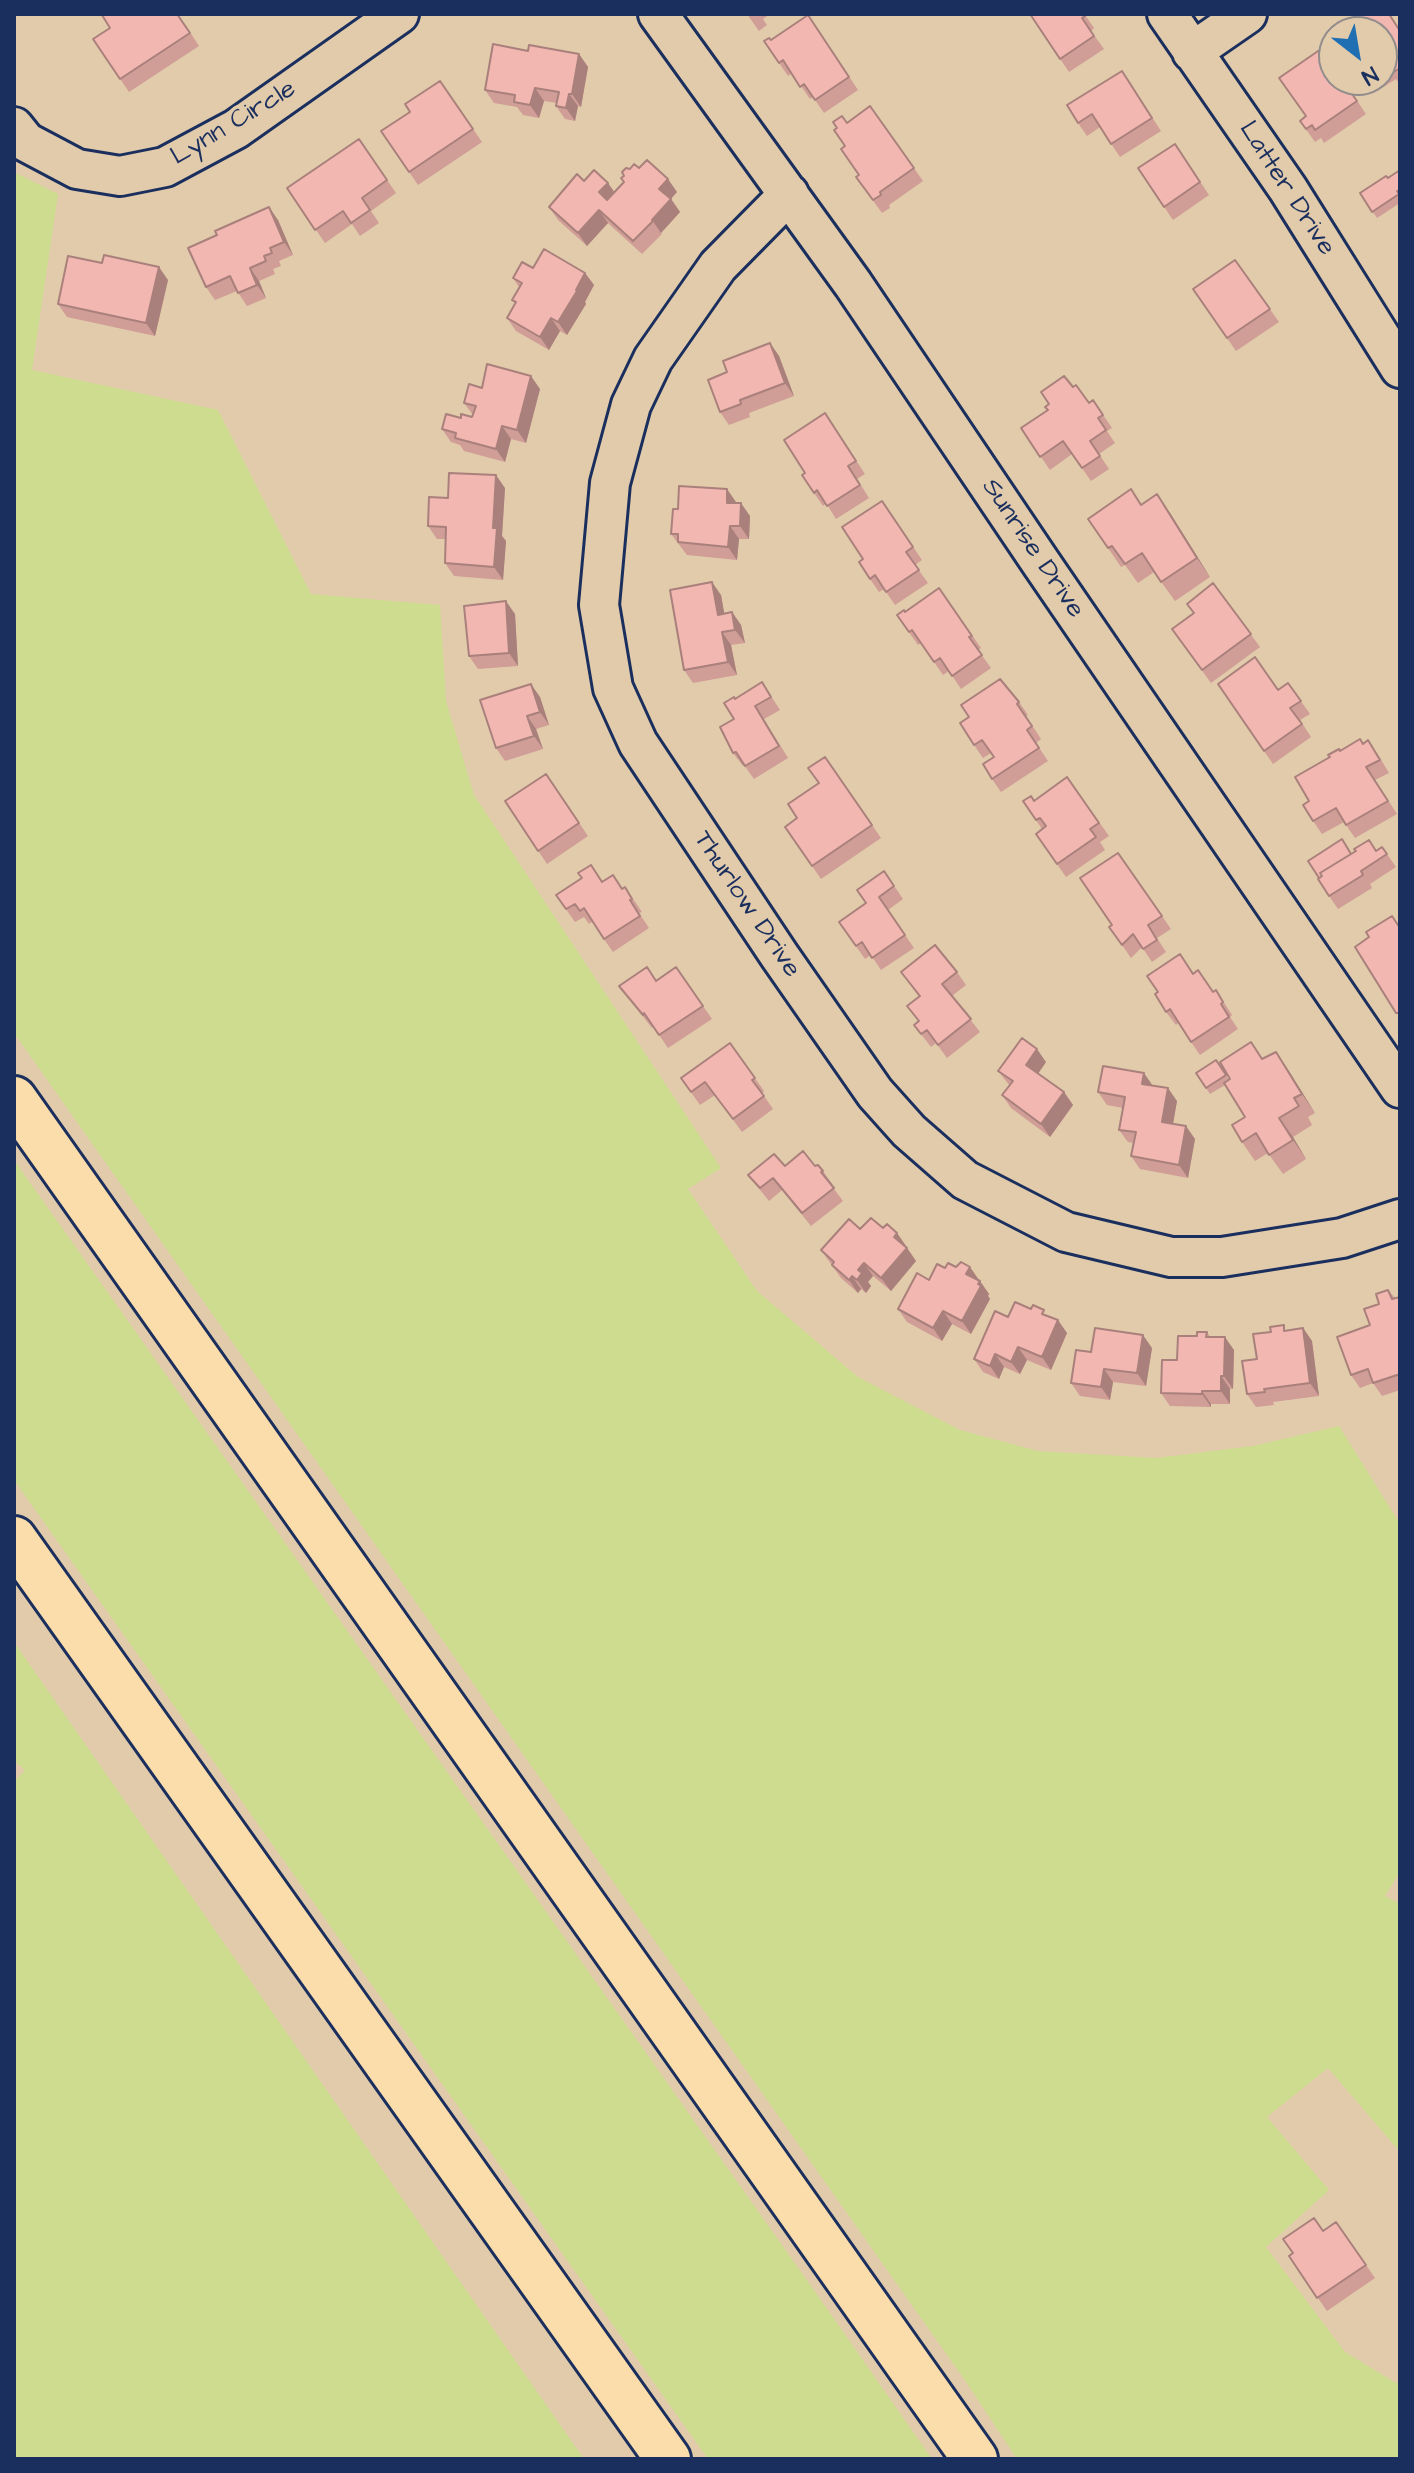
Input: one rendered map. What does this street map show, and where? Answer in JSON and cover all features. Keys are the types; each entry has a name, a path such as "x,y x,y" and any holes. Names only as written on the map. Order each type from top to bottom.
{"highway":[{"path":"14,1099 975,2459"},
{"path":"14,1539 668,2459"}],"street":[{"name":"Lynn Circle","path":"14,127 26,142 77,169 120,176 165,167 236,129 399,14"},
{"name":"Sunrise Drive","path":"658,14 853,284 1400,1088"},
{"name":"Latter Drive","path":"1167,14 1288,189 1400,368"},
{"path":"1192,52 1247,14"},
{"name":"Thurlow Drive","path":"789,194 718,266 653,359 631,405 610,483 599,605 613,688 638,743 875,1093 909,1131 965,1180 1066,1232 1171,1257 1222,1257 1342,1238 1400,1219"}],"green space":[{"path":"14,172 58,194 32,370 218,410 311,594 440,605 446,701 474,795 721,1168 688,1189 757,1291 858,1377 960,1430 1038,1451 1156,1458 1253,1446 1339,1426 1400,1524 1400,1872 1385,1896 1400,1904 1400,2152 1328,2068 1267,2117 1329,2190 1266,2247 1345,2352 1396,2383 1400,2382 1400,2459 1017,2459 964,2379 14,1033"},
{"path":"14,1160 932,2459 708,2459 14,1480"},
{"path":"14,1642 584,2459 14,2459 14,1782 25,1770 14,1761"}],"building":[{"path":"104,14 177,14 190,33 120,79 93,39 110,28"},
{"path":"1030,14 1084,14 1082,18 1094,36 1060,59"},
{"path":"1389,14 1390,16 1354,16"},
{"path":"808,15 849,77 815,100 804,84 800,87 783,60 779,63 764,41 771,40"},
{"path":"1398,28 1400,31 1398,69"},
{"path":"493,44 528,51 529,45 579,54 572,94 569,94 566,108 556,106 559,92 535,88 530,105 514,102 515,95 485,90"},
{"path":"1318,51 1318,96 1353,96 1357,101 1315,130 1312,125 1306,129 1300,121 1306,116 1279,78"},
{"path":"1122,71 1152,118 1111,144 1092,114 1078,123 1067,105"},
{"path":"440,81 473,129 409,172 381,131 410,112 405,104"},
{"path":"870,106 914,168 873,200 841,149 845,146 834,130 837,128 833,122 842,116 847,123"},
{"path":"359,139 387,180 362,198 370,210 351,223 343,211 315,230 287,188"},
{"path":"1175,144 1200,182 1164,207 1138,168"},
{"path":"647,160 668,179 659,189 671,199 633,241 599,210 578,233 549,207 577,174 584,181 594,170 608,183 599,192 607,200 624,182 621,178 626,168 630,169 634,164 639,168"},
{"path":"1400,170 1399,194 1372,212 1360,193"},
{"path":"269,207 284,242 270,248 272,253 264,256 266,261 250,268 257,285 238,293 230,276 206,287 188,248 217,235 215,231"},
{"path":"544,249 585,273 558,322 551,318 540,337 507,318 516,302 512,300 522,283 513,278 522,262 533,268"},
{"path":"104,255 159,267 146,323 58,304 68,256 102,263"},
{"path":"1235,260 1270,309 1227,338 1193,289"},
{"path":"770,343 785,383 740,400 741,404 720,412 708,380 727,372 723,361"},
{"path":"487,364 531,376 517,430 502,426 496,449 455,438 456,433 442,429 446,414 472,417 476,406 464,403 469,384 482,388"},
{"path":"1064,376 1073,387 1076,385 1089,403 1093,400 1103,415 1098,418 1106,430 1090,441 1100,456 1082,468 1063,441 1040,457 1021,428 1048,410 1045,407 1049,404 1041,392"},
{"path":"825,413 856,461 848,466 860,485 827,506 802,475 805,473 784,440"},
{"path":"449,473 496,475 494,567 445,563 446,527 428,526 429,497 448,498"},
{"path":"679,486 727,489 727,503 741,503 740,526 730,526 728,547 678,542 678,534 671,534 673,509 678,509"},
{"path":"1131,489 1141,505 1157,494 1197,558 1161,582 1142,553 1125,564 1112,546 1108,548 1088,519"},
{"path":"882,501 913,547 906,552 919,570 886,592 875,575 870,579 859,562 863,559 842,527"},
{"path":"712,582 718,615 732,612 735,630 722,632 728,662 684,670 670,590"},
{"path":"1213,583 1251,634 1202,670 1172,629 1194,613 1187,604"},
{"path":"939,588 982,655 952,676 940,658 934,662 912,630 909,632 897,615"},
{"path":"506,601 509,653 469,656 464,606"},
{"path":"1255,657 1278,690 1288,683 1301,701 1290,708 1302,724 1264,751 1218,684"},
{"path":"1000,679 1019,702 1017,704 1032,726 1027,730 1039,748 992,779 983,764 994,757 982,740 974,745 960,723 969,717 961,705"},
{"path":"762,682 771,697 755,706 779,746 745,766 736,752 733,753 720,727 734,719 724,703"},
{"path":"531,684 540,712 527,716 534,736 496,748 480,700"},
{"path":"1360,739 1363,744 1368,740 1380,760 1366,767 1388,801 1346,825 1336,808 1313,821 1303,805 1309,801 1295,777"},
{"path":"825,757 872,825 812,866 785,827 797,818 788,804 819,783 808,768"},
{"path":"546,774 579,823 538,851 505,801"},
{"path":"1067,777 1099,823 1090,829 1096,837 1057,864 1036,834 1046,826 1040,818 1036,820 1023,801 1031,796 1034,801"},
{"path":"1342,839 1351,854 1320,873 1322,876 1319,878 1308,861"},
{"path":"1369,840 1376,851 1382,847 1387,854 1361,871 1363,875 1329,896 1318,879 1322,876 1320,873"},
{"path":"1118,853 1162,916 1148,925 1157,940 1143,949 1133,934 1122,945 1080,878"},
{"path":"591,865 602,882 613,875 622,889 625,887 640,916 604,939 584,908 580,911 575,904 566,909 556,895 582,878 578,873"},
{"path":"884,871 894,886 879,897 905,935 872,958 862,942 856,946 839,922 866,903 857,890"},
{"path":"1392,916 1400,928 1400,1015 1355,947 1369,937 1366,932"},
{"path":"935,945 957,972 942,984 971,1019 938,1045 927,1030 921,1034 914,1025 919,1021 907,1006 920,996 901,972"},
{"path":"1180,954 1193,974 1198,970 1213,992 1216,990 1229,1017 1191,1042 1170,1009 1166,1012 1147,976"},
{"path":"647,967 656,981 676,967 703,1006 659,1035 619,986"},
{"path":"1022,1038 1037,1049 1026,1065 1064,1092 1041,1124 1002,1095 1013,1081 998,1071"},
{"path":"1251,1042 1262,1059 1276,1052 1302,1094 1294,1098 1299,1106 1279,1118 1293,1140 1269,1155 1256,1133 1242,1142 1232,1125 1245,1117 1224,1083 1230,1079 1220,1062"},
{"path":"730,1043 764,1096 733,1119 705,1082 691,1092 681,1078"},
{"path":"1216,1060 1226,1075 1206,1088 1196,1073"},
{"path":"1103,1066 1144,1073 1142,1084 1168,1088 1162,1122 1186,1126 1179,1165 1131,1156 1136,1132 1119,1130 1125,1097 1098,1092"},
{"path":"803,1151 815,1166 818,1165 834,1188 802,1213 773,1178 760,1188 748,1175 774,1154 785,1166"},
{"path":"871,1218 883,1228 887,1224 897,1233 894,1237 907,1248 881,1278 864,1263 858,1270 862,1273 857,1280 852,1276 849,1280 821,1250 849,1219 860,1229"},
{"path":"961,1262 970,1267 966,1274 980,1281 978,1284 981,1286 962,1321 943,1311 933,1328 898,1309 917,1273 929,1280 937,1264 945,1268 948,1263 956,1267"},
{"path":"1388,1290 1392,1299 1400,1297 1400,1374 1373,1383 1368,1369 1351,1375 1337,1337 1370,1325 1364,1309 1379,1304 1376,1294"},
{"path":"1015,1302 1031,1309 1033,1305 1044,1310 1042,1314 1058,1320 1042,1357 1018,1347 1011,1362 995,1354 990,1366 974,1359 995,1311 1008,1317"},
{"path":"1284,1325 1284,1331 1303,1328 1310,1383 1247,1394 1242,1361 1257,1359 1253,1334 1271,1332 1270,1327"},
{"path":"1095,1328 1143,1335 1137,1373 1104,1369 1101,1387 1071,1383 1076,1350 1091,1352"},
{"path":"1197,1332 1207,1332 1206,1337 1225,1337 1221,1391 1161,1393 1162,1360 1177,1360 1178,1336 1197,1336"},
{"path":"1314,2218 1323,2231 1336,2222 1366,2265 1317,2298 1289,2256 1293,2253 1283,2239"}]}
